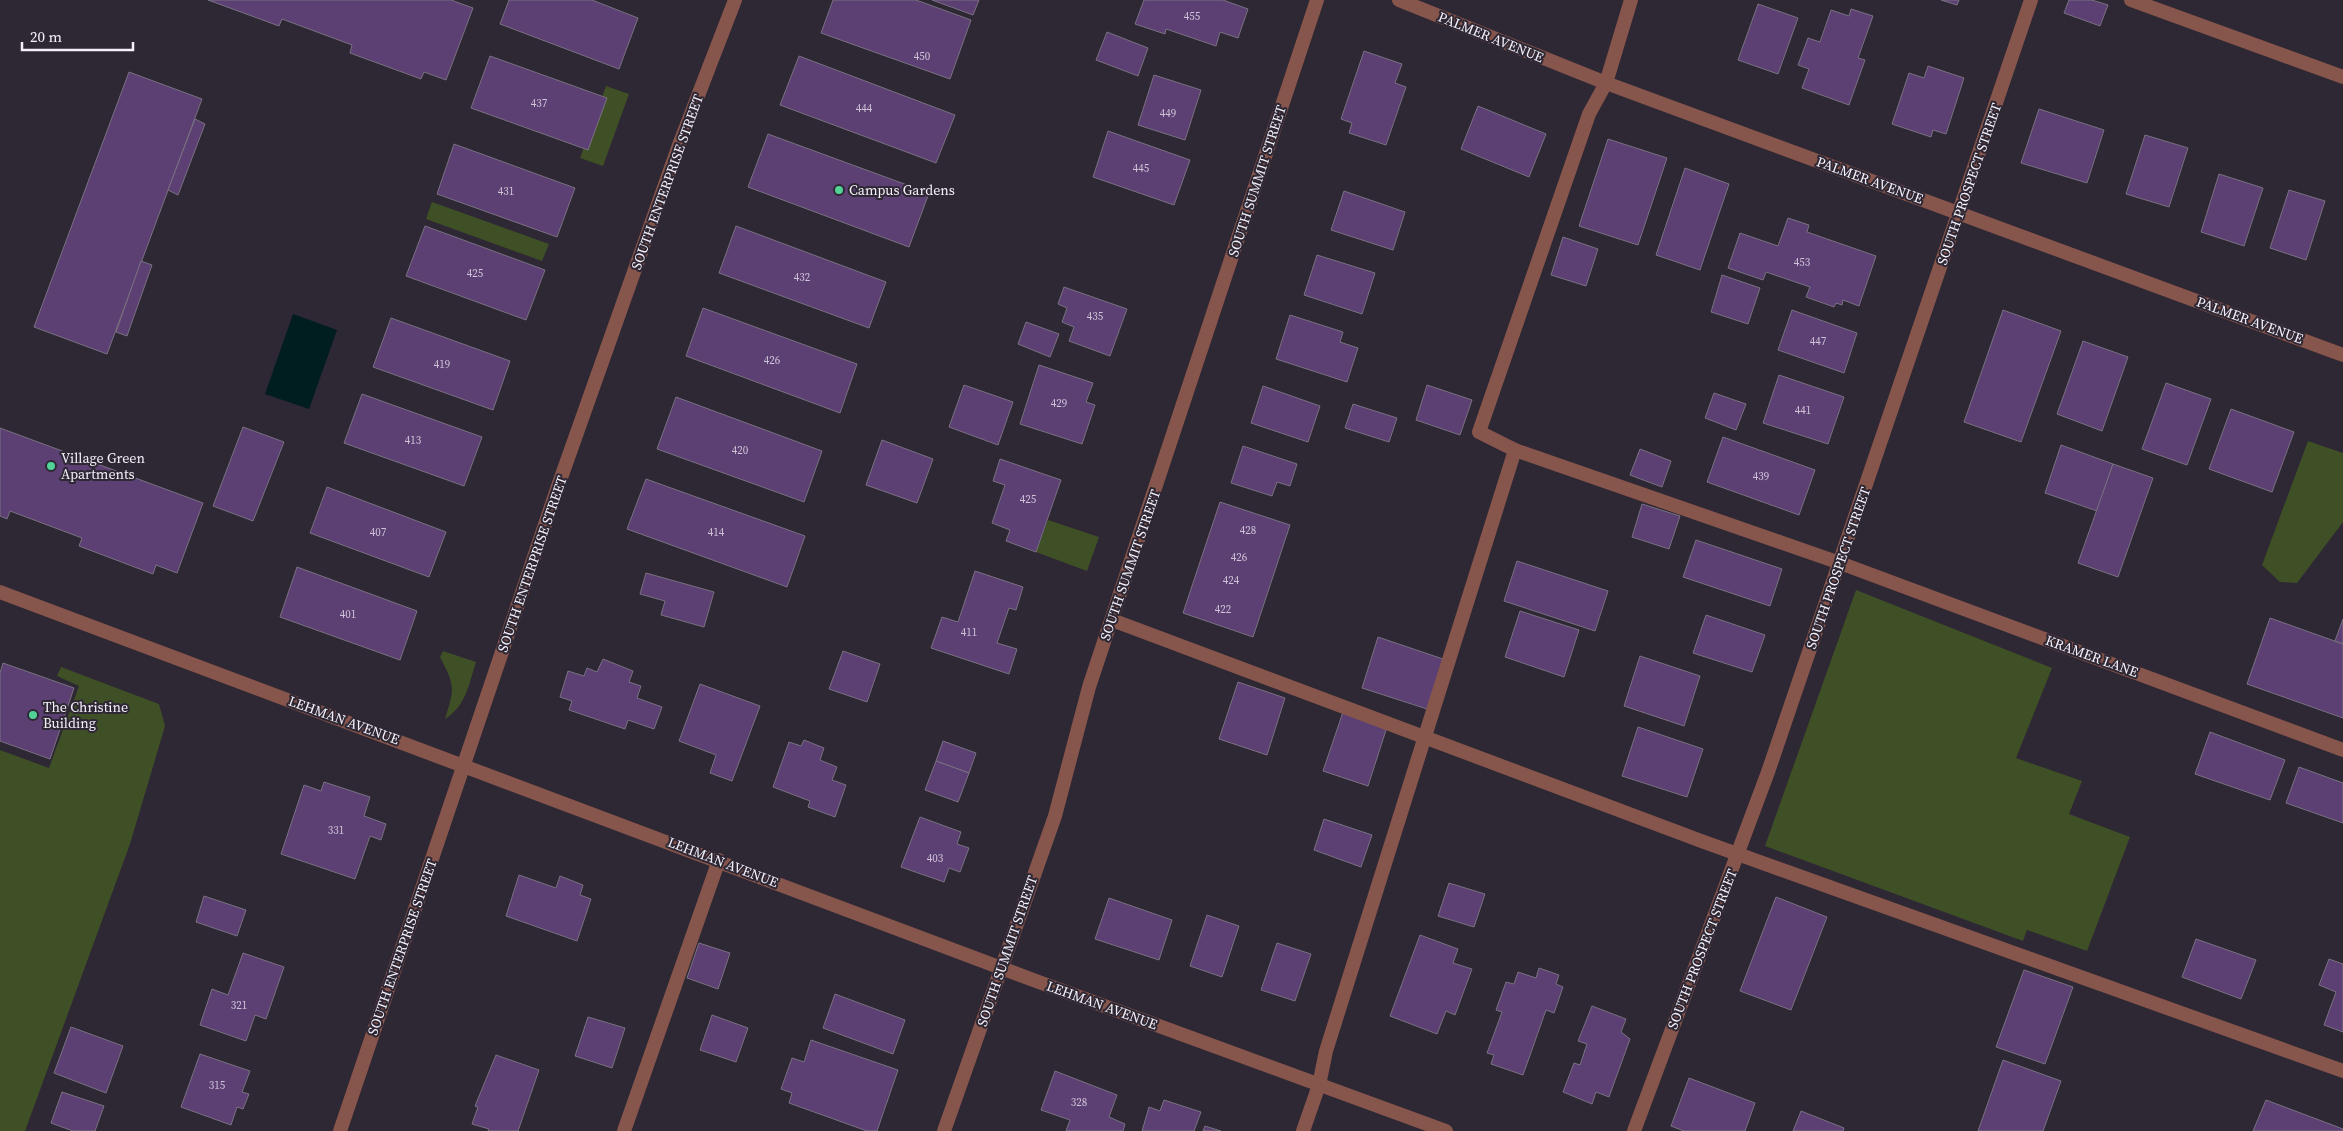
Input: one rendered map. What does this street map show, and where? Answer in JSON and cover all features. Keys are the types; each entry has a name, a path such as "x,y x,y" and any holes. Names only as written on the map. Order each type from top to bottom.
{"street":[{"name":"SOUTH ENTERPRISE STREET","path":"340,1131 557,489 680,145 735,0"},
{"name":"SOUTH SUMMIT STREET","path":"944,1131 1055,816 1089,686 1317,0"},
{"name":"PALMER AVENUE","path":"1399,0 1606,83 1960,212 2343,355"},
{"path":"1606,83 1631,0"},
{"name":"SOUTH PROSPECT STREET","path":"1634,1131 1768,772 2031,0"},
{"path":"2131,0 2343,77"},
{"name":"KRAMER LANE","path":"1606,83 1589,114 1479,432 1515,450 1840,563 2343,750"},
{"path":"1303,1131 1319,1085 1326,1051 1515,450"},
{"name":"LEHMAN AVENUE","path":"0,592 463,764 1002,968 1446,1131"},
{"path":"1112,620 1737,855 2343,1070"},
{"path":"624,1131 718,860"}],"green space":[{"path":"606,86 629,94 603,166 580,158"},
{"path":"432,202 549,244 542,261 426,219"},
{"path":"2308,441 2343,453 2343,522 2297,583 2280,582 2262,565"},
{"path":"1048,520 1099,537 1087,571 1036,552"},
{"path":"1856,590 2052,668 2016,758 2082,781 2069,814 2130,837 2087,951 2027,930 2023,941 1765,846"},
{"path":"443,651 476,662 466,694 458,708 445,719 451,700 452,687 449,675 440,657"},
{"path":"61,667 159,704 165,726 130,844 25,1131 0,1131 0,750 49,768 79,686 57,676"}],"shaded area":[{"path":"293,314 337,330 309,409 265,394"}],"building":[{"path":"208,0 451,0 473,8 446,80 424,72 421,79 350,53 352,45 282,19 279,26"},
{"path":"509,0 592,0 638,18 619,69 500,24"},
{"path":"833,0 916,0 971,20 950,79 821,33"},
{"path":"932,0 979,0 973,15"},
{"path":"1144,0 1223,0 1248,9 1238,38 1220,32 1216,46 1166,29 1165,34 1135,24"},
{"path":"1941,0 1959,0 1957,5"},
{"path":"2069,0 2092,0 2108,5 2100,26 2064,13"},
{"path":"1758,4 1798,18 1778,74 1738,60"},
{"path":"1851,9 1873,16 1858,58 1865,60 1849,105 1802,88 1809,69 1798,65 1808,38 1820,42 1831,10 1849,16"},
{"path":"1107,32 1148,48 1138,76 1096,60"},
{"path":"1364,51 1402,64 1395,83 1406,87 1386,145 1349,133 1352,123 1341,119"},
{"path":"490,56 607,98 588,150 471,108"},
{"path":"799,56 955,115 936,163 780,105"},
{"path":"1928,66 1964,78 1946,134 1933,130 1931,137 1892,124 1909,73 1924,78"},
{"path":"129,72 202,99 107,354 34,327"},
{"path":"1154,75 1201,90 1185,140 1138,125"},
{"path":"1478,106 1546,134 1529,177 1461,149"},
{"path":"2039,109 2104,130 2087,183 2021,163"},
{"path":"195,119 205,124 178,195 168,190"},
{"path":"1108,131 1190,160 1174,205 1093,177"},
{"name":"Campus Gardens","path":"768,134 929,193 909,247 748,187"},
{"path":"2145,135 2188,148 2169,207 2126,194"},
{"path":"1608,139 1667,158 1638,245 1579,226"},
{"path":"454,144 575,188 557,237 437,194"},
{"path":"1685,168 1729,184 1700,270 1656,255"},
{"path":"2219,174 2263,188 2244,246 2201,232"},
{"path":"2289,190 2325,201 2306,260 2270,248"},
{"path":"1344,191 1405,212 1393,250 1331,230"},
{"path":"1788,218 1809,225 1807,232 1876,256 1859,306 1843,300 1842,305 1836,303 1834,307 1806,297 1810,287 1766,272 1763,280 1728,268 1740,233 1778,246"},
{"path":"425,226 545,270 526,320 406,276"},
{"path":"736,226 886,282 869,328 719,273"},
{"path":"1563,237 1598,249 1586,286 1551,275"},
{"path":"1317,255 1375,273 1362,314 1304,295"},
{"path":"141,261 152,265 127,336 116,332"},
{"path":"1722,275 1760,288 1748,324 1711,312"},
{"path":"1064,287 1127,309 1110,356 1069,341 1074,327 1062,322 1067,308 1058,304"},
{"path":"703,308 857,364 840,413 686,356"},
{"path":"1792,310 1857,333 1844,373 1778,350"},
{"path":"2003,310 2061,331 2021,442 1964,422"},
{"path":"1290,315 1343,332 1340,342 1358,348 1347,382 1276,359"},
{"path":"391,318 510,361 493,410 373,367"},
{"path":"1026,322 1059,334 1050,357 1018,344"},
{"path":"2083,341 2128,357 2102,431 2057,414"},
{"path":"1039,365 1093,383 1086,402 1095,405 1082,444 1020,424"},
{"path":"1779,375 1844,397 1828,444 1763,423"},
{"path":"2166,383 2211,399 2187,465 2142,449"},
{"path":"964,385 1013,402 998,445 949,427"},
{"path":"1427,385 1472,400 1460,435 1416,420"},
{"path":"1263,386 1320,406 1308,442 1251,423"},
{"path":"1714,393 1746,404 1736,430 1705,418"},
{"path":"362,394 482,437 464,486 344,443"},
{"path":"676,397 822,451 804,502 657,449"},
{"path":"1353,404 1397,418 1389,442 1345,428"},
{"path":"2231,409 2294,432 2272,492 2209,469"},
{"path":"243,427 284,442 253,521 213,506"},
{"name":"Village Green Apartments","path":"0,428 203,503 177,573 156,565 153,574 79,546 82,538 10,511 7,519 0,516"},
{"path":"1723,437 1815,470 1799,515 1707,482"},
{"path":"882,440 933,459 917,503 866,485"},
{"path":"2061,445 2113,464 2097,511 2045,493"},
{"path":"1243,446 1297,464 1290,486 1277,482 1272,496 1231,483"},
{"path":"1640,449 1671,461 1662,487 1630,475"},
{"path":"1000,459 1061,480 1036,552 1006,541 1010,530 992,523 1005,485 993,481"},
{"path":"2113,464 2153,478 2118,577 2078,563"},
{"path":"646,479 805,536 787,587 627,529"},
{"path":"327,487 446,532 429,577 310,533"},
{"path":"1220,502 1290,525 1253,637 1183,613"},
{"path":"1642,504 1680,516 1669,549 1632,537"},
{"path":"1696,540 1782,569 1770,606 1683,577"},
{"path":"1517,561 1608,591 1595,631 1504,601"},
{"path":"297,567 417,611 400,660 280,617"},
{"path":"975,571 1023,587 1016,610 1009,608 997,643 1017,649 1009,674 931,648 942,617 958,622"},
{"path":"646,573 714,592 704,627 661,615 665,601 640,594"},
{"path":"1520,611 1579,630 1564,677 1505,657"},
{"path":"1706,615 1765,635 1752,672 1693,653"},
{"path":"2270,618 2343,644 2343,718 2247,684"},
{"path":"2343,619 2343,644 2335,641"},
{"path":"1378,637 1443,659 1427,709 1362,688"},
{"path":"843,651 880,664 867,702 829,689"},
{"path":"1640,656 1700,676 1684,726 1624,706"},
{"path":"603,659 633,671 629,682 641,686 637,698 662,707 654,729 628,720 625,729 569,710 572,701 560,697 568,671 584,676 587,668 597,672"},
{"name":"The Christine Building","path":"3,663 74,688 50,759 0,741 0,673"},
{"path":"1238,682 1285,698 1267,755 1219,739"},
{"path":"700,684 760,706 732,781 710,773 716,755 679,741"},
{"path":"1343,712 1387,727 1368,786 1323,771"},
{"path":"1638,727 1703,749 1687,797 1622,776"},
{"path":"2210,732 2285,760 2270,800 2195,774"},
{"path":"804,740 824,748 820,760 837,767 832,780 846,785 835,817 808,807 810,801 773,787 789,742 801,746"},
{"path":"943,741 976,753 969,773 936,761"},
{"path":"936,761 969,773 958,802 925,790"},
{"path":"2299,767 2343,783 2343,823 2286,803"},
{"path":"324,782 370,797 364,816 386,824 381,840 370,836 355,879 281,854 304,785 321,791"},
{"path":"920,817 961,832 957,844 969,848 960,872 949,868 944,882 901,867"},
{"path":"1324,819 1372,835 1361,867 1314,850"},
{"path":"519,875 556,888 560,876 583,885 580,895 591,899 577,941 506,916"},
{"path":"1449,883 1485,894 1474,927 1438,916"},
{"path":"204,896 246,910 237,936 196,922"},
{"path":"1776,897 1827,917 1791,1010 1740,991"},
{"path":"1109,898 1172,920 1159,960 1095,939"},
{"path":"1207,915 1239,926 1222,977 1190,966"},
{"path":"1420,935 1458,949 1453,963 1472,969 1455,1015 1446,1011 1437,1034 1390,1016"},
{"path":"2196,939 2256,960 2241,999 2182,977"},
{"path":"699,943 730,953 718,989 687,978"},
{"path":"1277,943 1311,954 1295,1001 1261,990"},
{"path":"243,953 284,967 266,1019 255,1015 246,1041 200,1025 212,989 228,995"},
{"path":"2329,959 2343,964 2343,1032 2324,1025 2336,992 2319,985"},
{"path":"1539,968 1559,975 1556,984 1563,987 1554,1013 1546,1010 1523,1075 1491,1064 1494,1055 1487,1053 1502,1012 1496,1010 1506,982 1514,984 1518,972 1536,978"},
{"path":"2024,970 2073,987 2045,1064 1996,1047"},
{"path":"835,994 905,1020 893,1054 823,1028"},
{"path":"1592,1006 1626,1019 1621,1032 1630,1039 1609,1097 1596,1092 1592,1104 1563,1092 1574,1063 1580,1065 1587,1044 1578,1041"},
{"path":"712,1015 748,1028 736,1062 700,1050"},
{"path":"588,1017 625,1028 612,1068 575,1056"},
{"path":"71,1027 123,1046 106,1093 54,1073"},
{"path":"811,1040 898,1070 877,1131 867,1131 789,1103 792,1093 781,1089 792,1058 804,1062"},
{"path":"200,1054 250,1071 242,1092 249,1094 243,1109 237,1107 231,1125 181,1107"},
{"path":"496,1055 539,1070 518,1131 488,1131 489,1129 472,1124 478,1107 475,1106"},
{"path":"2003,1060 2061,1081 2043,1131 1978,1131"},
{"path":"1055,1071 1117,1095 1109,1117 1125,1124 1123,1131 1066,1131 1070,1120 1041,1110"},
{"path":"1689,1078 1755,1103 1745,1131 1684,1131 1671,1126"},
{"path":"62,1092 104,1106 95,1131 73,1131 51,1123"},
{"path":"1164,1100 1201,1112 1194,1131 1142,1131 1149,1107 1160,1111"},
{"path":"2266,1100 2343,1129 2343,1131 2253,1131"},
{"path":"1801,1111 1844,1128 1843,1131 1793,1131"},
{"path":"1205,1126 1221,1131 1203,1131"}],"place":[{"name":"Campus Gardens","path":"839,190"},
{"name":"Village Green Apartments","path":"51,466"},
{"name":"The Christine Building","path":"33,715"}]}
